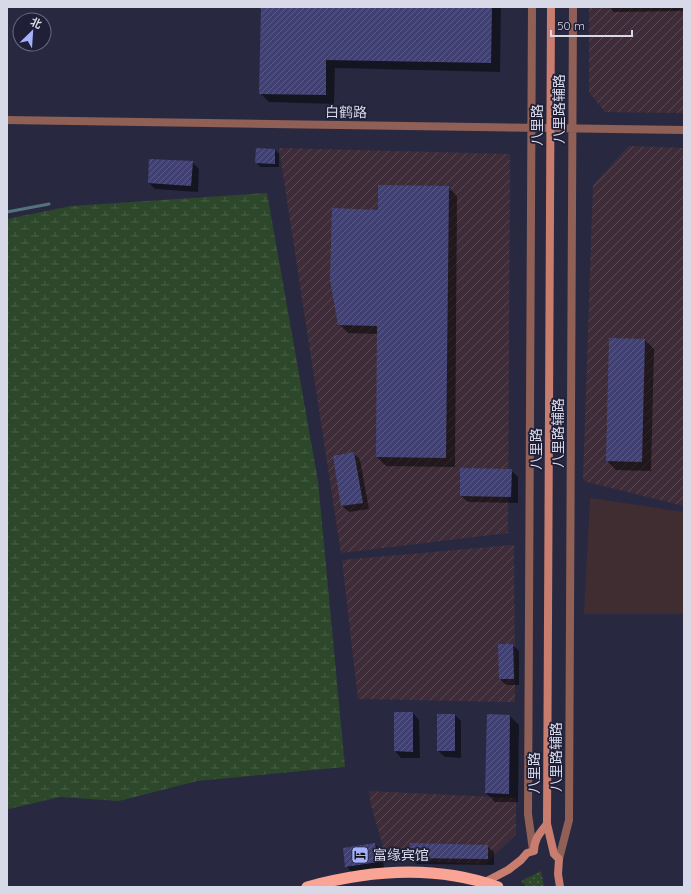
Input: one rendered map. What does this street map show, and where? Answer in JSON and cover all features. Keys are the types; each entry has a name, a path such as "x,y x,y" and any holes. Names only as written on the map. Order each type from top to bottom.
{"highway":[{"path":"307,887 332,880 387,872 454,876 485,882 498,887"}],"main road":[{"name":"八里路","path":"551,7 547,824 554,854 559,859 558,874 560,887"},
{"path":"485,882 508,870 521,860 527,853 534,851 534,843 538,834 547,824"}],"street":[{"name":"八里路辅路","path":"532,7 528,814 534,851"},
{"name":"八里路辅路","path":"559,859 569,820 572,7"},
{"name":"白鹤路","path":"7,120 684,130"}],"shaded area":[{"path":"589,7 684,7 684,113 605,112 589,92"},
{"path":"629,146 684,148 684,506 583,481 593,185"},
{"path":"279,148 510,154 508,533 341,553"},
{"path":"590,498 684,512 684,614 584,614"},
{"path":"514,545 515,702 358,699 342,560"},
{"path":"369,791 516,798 516,834 485,864 387,860 371,805"}],"green space":[{"path":"267,193 318,481 345,767 197,781 119,801 60,797 9,809 7,808 7,219 71,206"},
{"path":"541,871 544,887 527,887 521,881"}],"building":[{"path":"261,7 492,7 491,63 326,60 326,95 259,94"},
{"path":"256,148 275,149 275,164 255,163"},
{"path":"149,159 193,161 191,186 148,183"},
{"path":"378,185 449,186 446,458 376,457 377,326 338,325 330,280 332,208 378,210"},
{"path":"609,338 645,339 642,462 606,461"},
{"path":"354,452 363,503 341,506 333,456"},
{"path":"460,468 512,469 511,497 460,496"},
{"path":"498,644 513,644 514,679 499,679"},
{"path":"394,712 413,712 413,752 394,751"},
{"path":"437,714 455,714 455,751 437,751"},
{"path":"487,714 510,715 509,794 485,793"},
{"name":"富缘宾馆","path":"375,843 378,862 345,867 343,848"},
{"path":"410,843 488,845 488,859 409,858"}],"waterway":[{"path":"7,212 49,204"}],"place":[{"name":"富缘宾馆","path":"360,855"}]}
